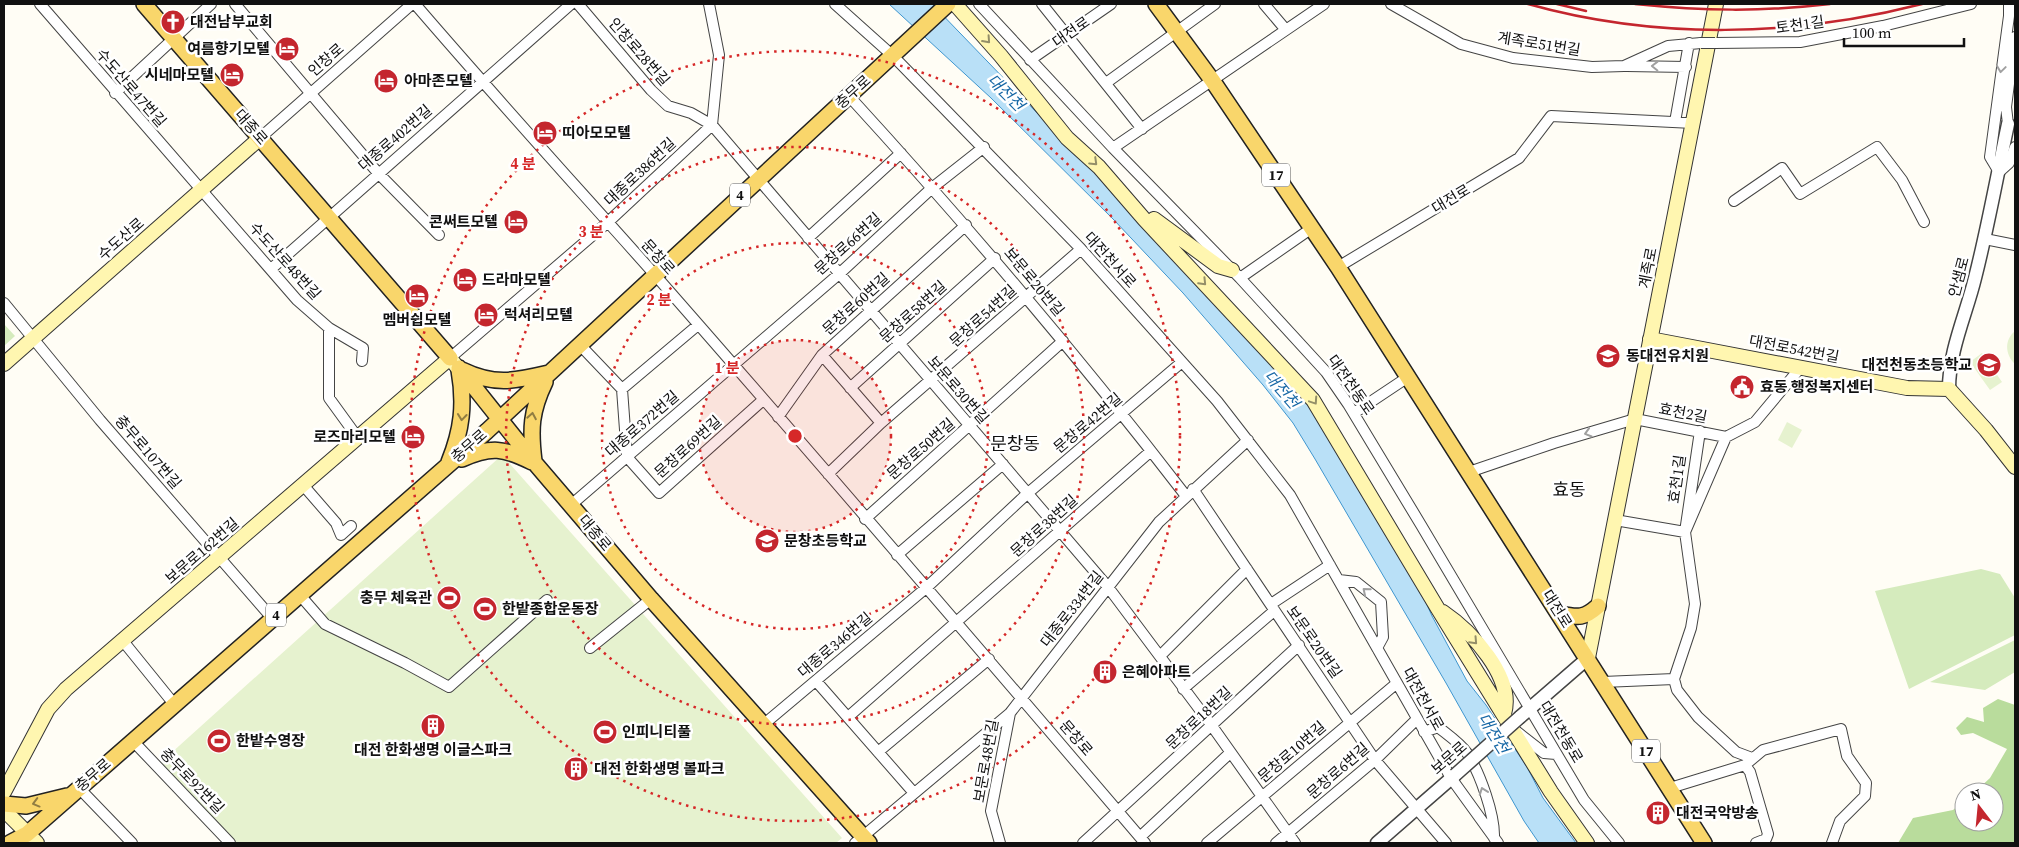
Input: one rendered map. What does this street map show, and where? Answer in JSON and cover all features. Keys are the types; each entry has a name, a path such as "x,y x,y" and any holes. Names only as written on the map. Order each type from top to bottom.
{"main road":[{"name":"대종로","path":"144,4 454,363 534,462 651,599 862,841"},
{"name":"충무로","path":"10,843 29,840 73,791 447,466 948,4"},
{"path":"955,4 1001,56 1041,108 1068,138 1099,167 1121,194 1308,392 1335,434 1438,609 1504,714 1521,718 1551,792 1587,843"},
{"name":"대전로","path":"1156,4 1212,80 1338,267 1561,614 1704,843"},
{"name":"계족로","path":"1588,658 1716,4"},
{"name":"수도산로","path":"4,364 260,138"},
{"path":"1121,194 1181,241 1218,266 1236,274"},
{"name":"대전로542번길","path":"1650,339 1907,388 1949,389"},
{"path":"454,363 477,378 494,381 516,380 549,373"},
{"path":"447,466 456,444 463,415 463,392 454,363"},
{"name":"보문로162번길","path":"4,792 48,709 66,689 358,438 454,363"},
{"path":"447,466 482,450 495,449 507,451 534,462 531,418 536,401 549,373"},
{"path":"1949,389 1986,430 2015,467"},
{"path":"1561,614 1578,618 1588,615 1598,606"},
{"path":"1438,609 1460,623 1496,660 1507,705 1504,714"},
{"path":"4,804 26,806 73,791"},
{"path":"4,810 29,840"}],"street":[{"name":"수도산로47번길","path":"40,4 115,93 202,190"},
{"path":"115,93 211,4"},
{"path":"235,4 378,173 439,235"},
{"name":"인창로","path":"260,138 414,4"},
{"name":"문창로","path":"414,4 655,275 1022,697 1142,840 1230,753"},
{"name":"대종로402번길","path":"328,217 571,4"},
{"name":"인창로28번길","path":"578,4 651,90 668,106 712,124"},
{"path":"710,4 719,55 712,124 757,179"},
{"name":"대전천서로","path":"834,4 898,52 984,147 1081,249 1182,362 1248,440 1290,495 1424,732 1495,839"},
{"name":"대전천동로","path":"980,4 1030,60 1236,274 1326,372 1354,414 1496,660 1521,718 1556,754 1584,800 1619,843"},
{"path":"1042,4 1142,129"},
{"name":"대전로","path":"1030,60 1111,4"},
{"path":"1106,83 1215,4"},
{"path":"1264,4 1286,30"},
{"path":"1113,148 1324,4"},
{"name":"계족로51번길","path":"1391,4 1462,44 1512,58 1592,67 1624,66 1668,46 1689,43"},
{"name":"토천1길","path":"1689,43 1800,42 1883,26 1970,4"},
{"path":"2009,4 1990,157 1999,172 2009,163 2015,147"},
{"path":"2008,124 2006,107 2015,37"},
{"path":"1689,43 1675,122 1693,123"},
{"path":"1624,66 1686,66"},
{"name":"보문로20번길","path":"850,96 995,258 1151,451 1190,493 1248,569 1375,760 1446,843"},
{"path":"2008,124 2015,109"},
{"name":"대전로","path":"1338,267 1520,158 1551,116 1675,122"},
{"name":"대종로386번길","path":"454,363 712,124"},
{"name":"안샘로","path":"1949,389 1951,358 1968,304 1985,239 2008,124"},
{"path":"1734,201 1782,168 1800,194 1877,146 1902,180 1924,222"},
{"name":"문창로66번길","path":"732,365 839,274 932,188 984,147"},
{"path":"808,238 901,153"},
{"name":"보문로30번길","path":"757,179 1108,587 1161,655 1183,689 1212,726 1295,843"},
{"name":"수도산로48번길","path":"202,190 297,300 329,328"},
{"path":"271,269 328,217"},
{"name":"문창로60번길","path":"778,417 822,355 966,225"},
{"path":"1236,274 1312,228"},
{"path":"1985,239 2015,245"},
{"name":"문창로54번길","path":"828,474 881,423 931,382 1081,249"},
{"name":"문창로58번길","path":"850,388 995,258"},
{"name":"충무로107번길","path":"4,303 100,420 272,618"},
{"path":"622,390 698,326"},
{"path":"329,328 363,348 362,361"},
{"path":"329,328 329,398 358,438"},
{"name":"문창로50번길","path":"865,518 1063,341"},
{"path":"580,345 622,390 628,457"},
{"path":"822,355 881,423"},
{"name":"문창로42번길","path":"926,588 1028,493 1182,362"},
{"name":"대종로372번길","path":"571,505 732,365"},
{"path":"1756,843 1766,839 1768,834 1748,761 1698,717 1677,690 1674,679 1691,628 1695,604 1685,532 1726,437 1755,422 1801,367"},
{"path":"1354,414 1408,377"},
{"name":"문창로69번길","path":"628,457 659,493 763,400"},
{"path":"1469,472 1554,443 1635,419"},
{"name":"효천2길","path":"1635,419 1726,437"},
{"name":"효천1길","path":"1685,532 1700,431"},
{"name":"대종로334번길","path":"862,841 914,793 1010,713 1159,522 1248,440"},
{"name":"문창로38번길","path":"957,623 1151,451"},
{"path":"897,555 1003,464"},
{"path":"303,485 336,523 341,535 351,526"},
{"path":"1615,520 1685,532"},
{"path":"1183,689 1273,608 1330,565"},
{"path":"1161,655 1248,569"},
{"path":"1339,580 1356,582 1384,601 1383,637 1377,648"},
{"name":"대종로346번길","path":"763,726 926,588"},
{"path":"299,594 325,624 449,687 547,600"},
{"path":"590,648 651,599"},
{"path":"848,717 957,623"},
{"path":"123,641 174,704"},
{"name":"문창로18번길","path":"1083,843 1299,645"},
{"name":"보문로","path":"1376,843 1588,658"},
{"path":"878,752 989,659"},
{"path":"1603,682 1674,679"},
{"path":"816,681 914,793"},
{"name":"문창로10번길","path":"1207,843 1397,683"},
{"name":"보문로48번길","path":"1000,843 991,811 1010,713"},
{"path":"1521,718 1544,753 1556,754"},
{"name":"문창로6번길","path":"1276,843 1375,760 1417,720"},
{"path":"1424,732 1438,727 1466,752 1493,816 1495,839 1484,843"},
{"path":"1670,788 1748,761 1763,750 1841,729 1847,756 1866,783 1865,796 1840,821 1832,843"},
{"name":"충무로92번길","path":"132,740 230,843"},
{"path":"73,791 132,843"}],"green space":[{"path":"4,324 15,336 4,346"},
{"path":"2015,331 2015,364 2009,356 2007,348 2009,339"},
{"path":"1982,353 2002,382 1990,390 1970,362"},
{"path":"1787,422 1802,430 1792,448 1778,440"},
{"name":"한밭종합운동장","path":"502,455 842,838 836,843 237,843 159,764"},
{"path":"1981,569 2000,574 2015,598 2015,635 1909,689 1875,591"},
{"path":"2015,640 2015,672 1985,690 1930,682"},
{"path":"1998,699 2015,705 2015,843 1898,843 1913,818 1954,809 1954,832 2004,832 2004,782 1986,782 2007,749 1973,733 1961,735 1956,728 1967,717 1984,722 1983,708"}],"water":[{"name":"대전천","path":"889,4 932,4 1097,175 1308,402 1415,578 1432,616 1467,681 1486,705 1527,767 1543,798 1576,843 1539,843 1524,821 1315,459 1293,423 1263,385 1183,293 1114,220 991,98"}],"railway":[{"path":"1528,4 1576,16 1626,24 1675,29 1725,30 1775,28 1824,23 1874,15 1922,4"},
{"path":"1557,4 1586,11"},
{"path":"1635,4 1732,10 1830,4"}],"place":[{"name":"대전남부교회","path":"173,22"},
{"name":"여름향기모텔","path":"287,49"},
{"name":"시네마모텔","path":"232,75"},
{"name":"아마존모텔","path":"386,81"},
{"name":"띠아모모텔","path":"545,133"},
{"name":"콘써트모텔","path":"516,222"},
{"name":"드라마모텔","path":"465,280"},
{"name":"멤버쉽모텔","path":"417,296"},
{"name":"럭셔리모텔","path":"486,315"},
{"name":"동대전유치원","path":"1608,356"},
{"name":"대전천동초등학교","path":"1989,365"},
{"name":"효동 행정복지센터","path":"1742,387"},
{"name":"로즈마리모텔","path":"413,437"},
{"name":"문창초등학교","path":"767,541"},
{"name":"충무 체육관","path":"449,598"},
{"name":"한밭종합운동장","path":"485,609"},
{"name":"은혜아파트","path":"1105,672"},
{"name":"대전 한화생명 이글스파크","path":"433,726"},
{"name":"인피니티풀","path":"605,732"},
{"name":"한밭수영장","path":"219,741"},
{"name":"대전 한화생명 볼파크","path":"576,769"},
{"name":"대전국악방송","path":"1658,813"}],"district":[{"name":"문창동","path":"1015,444"},
{"name":"효동","path":"1569,490"}]}
